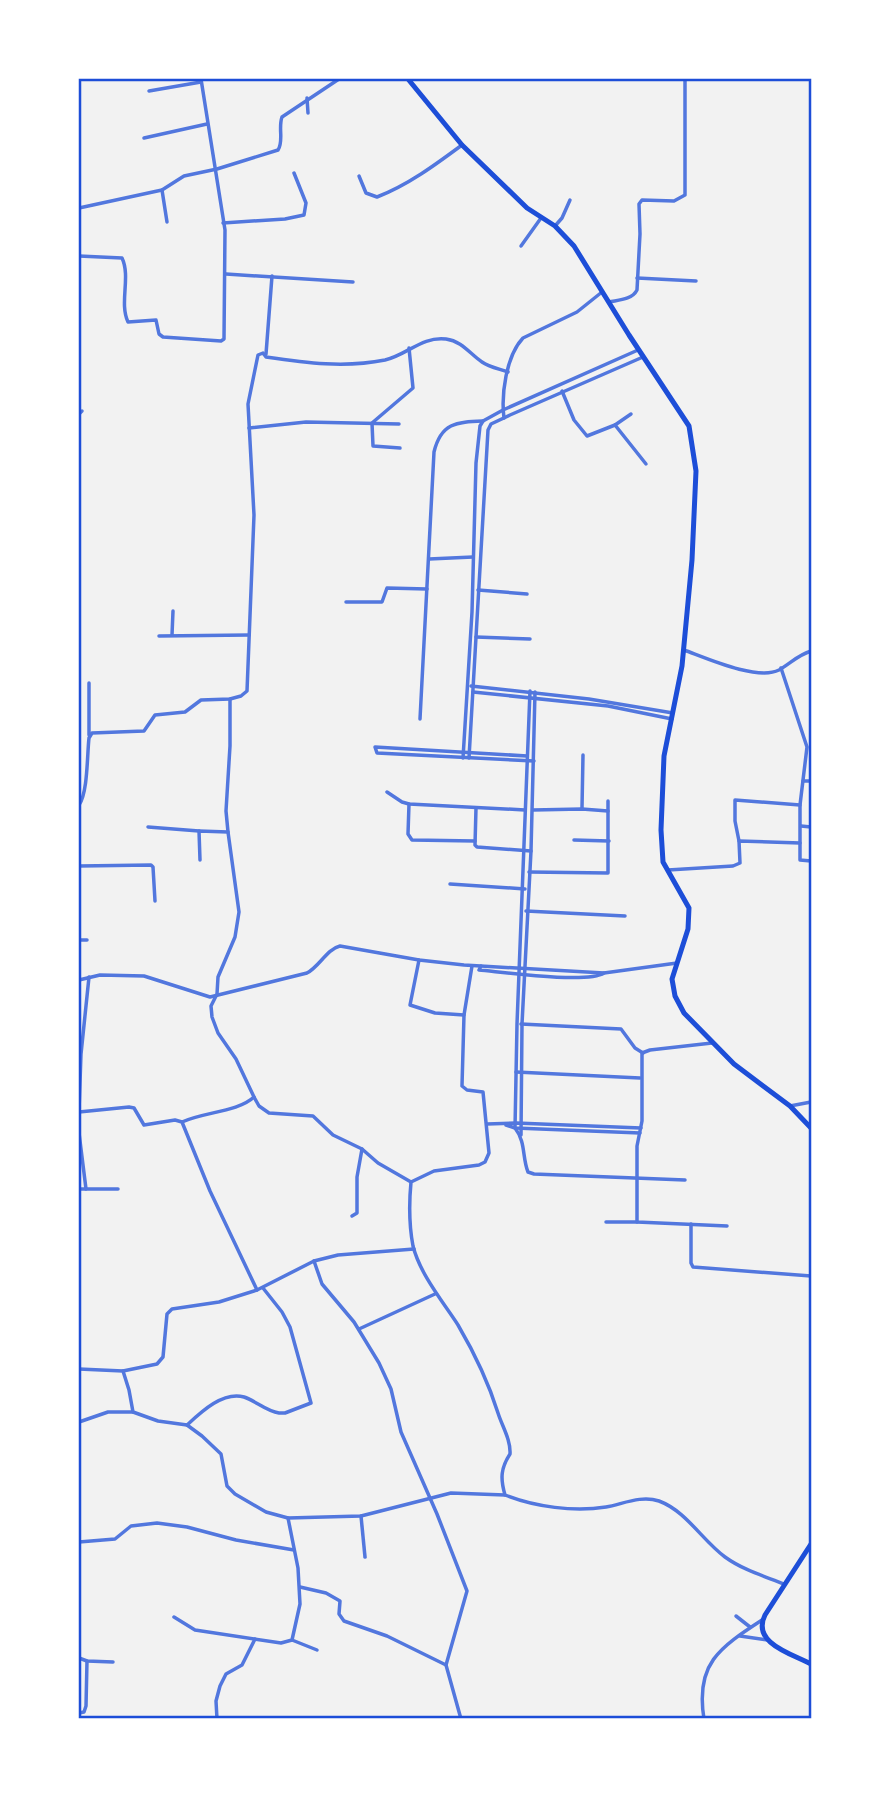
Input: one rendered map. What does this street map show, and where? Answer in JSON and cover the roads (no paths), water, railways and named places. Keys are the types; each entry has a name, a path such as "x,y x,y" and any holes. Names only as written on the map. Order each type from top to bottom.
{"main road":[{"path":"408,79 462,145 527,208 555,226 574,246 689,426 696,471 695,523 684,650 664,756 661,830 663,862 689,908 688,929 673,979 675,996 684,1013 712,1043 734,1064 790,1106 811,1128"},
{"path":"811,1544 762,1620 763,1633 768,1640 811,1664"}],"street":[{"path":"79,208 162,190 184,176 278,150 281,145 279,128 282,117 307,98 340,79"},
{"path":"609,302 634,295 640,234 639,204 642,200 674,201 685,195 685,79"},
{"path":"79,256 121,257 125,268 124,307 127,321 156,320 159,334 163,337 223,340 226,274 223,223 201,80 149,91"},
{"path":"307,98 308,113"},
{"path":"144,138 208,124"},
{"path":"359,176 366,193 377,197 419,175 462,145"},
{"path":"223,223 285,219 304,215 306,203 294,173"},
{"path":"162,190 167,222"},
{"path":"555,226 570,200"},
{"path":"521,246 541,218"},
{"path":"226,274 353,282"},
{"path":"266,356 272,276"},
{"path":"637,278 696,281"},
{"path":"504,418 508,372 518,344 523,338 577,312 602,292"},
{"path":"89,738 97,731 144,731 155,715 185,712 201,700 230,699 247,691 254,515 248,404 258,355 263,353 266,356 346,365 387,359 436,339 448,339 458,342 484,364 508,372"},
{"path":"372,423 413,388 409,348"},
{"path":"420,719 433,468 437,442 442,433 452,424 483,421 638,349"},
{"path":"463,758 467,692 470,686 475,636 488,430 492,424 504,418 643,357"},
{"path":"562,391 570,412 587,436 615,425 631,414"},
{"path":"469,758 476,463 480,426 483,421"},
{"path":"249,428 306,422 399,424"},
{"path":"372,423 373,446 400,448"},
{"path":"615,425 646,464"},
{"path":"429,559 480,557"},
{"path":"346,602 382,602 387,589 427,589"},
{"path":"478,590 527,594"},
{"path":"172,635 173,611"},
{"path":"159,636 249,635"},
{"path":"475,636 530,639"},
{"path":"684,650 728,666 760,673 781,668 794,657 811,650"},
{"path":"781,668 807,747 800,805 800,860 811,861"},
{"path":"79,805 84,789 89,738 89,683"},
{"path":"470,686 589,701 672,716"},
{"path":"467,692 531,693"},
{"path":"521,1135 515,1125 516,1072 535,759 535,698 531,693"},
{"path":"527,871 527,759 531,693"},
{"path":"535,698 589,701"},
{"path":"230,699 226,811 239,912 235,937 218,977 212,1017 218,1033 236,1059 259,1106 269,1112 313,1116 332,1135 362,1149 378,1163 411,1182"},
{"path":"527,759 463,751 375,747 377,753 463,758 527,759 535,759"},
{"path":"582,809 583,755"},
{"path":"803,781 811,781"},
{"path":"387,792 410,804 608,811"},
{"path":"666,870 733,866 740,863 739,841 734,821 735,800 800,805"},
{"path":"527,871 608,873 608,801"},
{"path":"410,804 408,834 412,839 475,841"},
{"path":"475,808 477,847 531,852"},
{"path":"801,826 811,827"},
{"path":"148,827 228,832"},
{"path":"199,831 200,860"},
{"path":"574,841 609,841"},
{"path":"739,841 800,843"},
{"path":"79,866 151,865 155,901"},
{"path":"450,884 526,889"},
{"path":"525,911 625,916"},
{"path":"79,940 87,940"},
{"path":"79,980 100,975 144,976 208,996 307,974 316,968 334,947 340,946 419,960 522,970 604,973 677,963"},
{"path":"419,960 410,1005 435,1013 464,1015"},
{"path":"411,1182 434,1171 472,1167 485,1162 489,1153 483,1092 463,1089 462,1086 464,1015 472,965"},
{"path":"89,977 81,1054 79,1113 129,1107 134,1108 144,1125 175,1120 182,1122 237,1106 254,1097"},
{"path":"519,1024 621,1029 635,1048 643,1053"},
{"path":"519,1024 522,1072 521,1135 528,1172 685,1180"},
{"path":"643,1053 650,1049 712,1043"},
{"path":"637,1222 637,1146 641,1128 640,1078 643,1053"},
{"path":"516,1072 640,1078"},
{"path":"790,1106 811,1102"},
{"path":"182,1122 210,1191 257,1290"},
{"path":"486,1124 640,1133"},
{"path":"522,1126 641,1128"},
{"path":"79,1133 86,1189"},
{"path":"352,1216 357,1213 357,1177 362,1149"},
{"path":"411,1182 409,1214 414,1249 435,1294 459,1327 486,1377 511,1451 502,1470 505,1494"},
{"path":"79,1189 118,1189"},
{"path":"606,1222 727,1226"},
{"path":"691,1224 693,1267 811,1276"},
{"path":"79,1369 122,1371 157,1364 163,1357 169,1311 219,1302 263,1288 314,1261 338,1255 414,1249"},
{"path":"314,1261 322,1284 359,1329 379,1363 391,1389 401,1432 467,1591 446,1665 461,1719"},
{"path":"187,1425 220,1400 232,1396 243,1397 279,1413 311,1403 290,1327 263,1288"},
{"path":"359,1329 435,1294"},
{"path":"122,1371 133,1412"},
{"path":"79,1422 108,1412 133,1412 187,1425 221,1454 228,1486 235,1494 266,1512 288,1518 361,1516 451,1493 505,1494 535,1504 584,1509 608,1507 641,1499 660,1502 685,1518 724,1556 744,1569 784,1584"},
{"path":"361,1516 365,1557"},
{"path":"288,1518 300,1604 292,1640"},
{"path":"79,1542 115,1539 131,1526 156,1523 294,1549"},
{"path":"299,1587 335,1597 340,1601 339,1614 344,1621 387,1636 446,1665"},
{"path":"736,1616 751,1627"},
{"path":"174,1617 195,1630 281,1643 292,1640 317,1650"},
{"path":"704,1719 701,1690 703,1677 715,1657 762,1620"},
{"path":"740,1636 768,1640"},
{"path":"218,1719 216,1701 220,1686 226,1674 242,1665 255,1639"},
{"path":"79,1658 113,1662"},
{"path":"79,1713 84,1712 86,1706 87,1661"}]}
